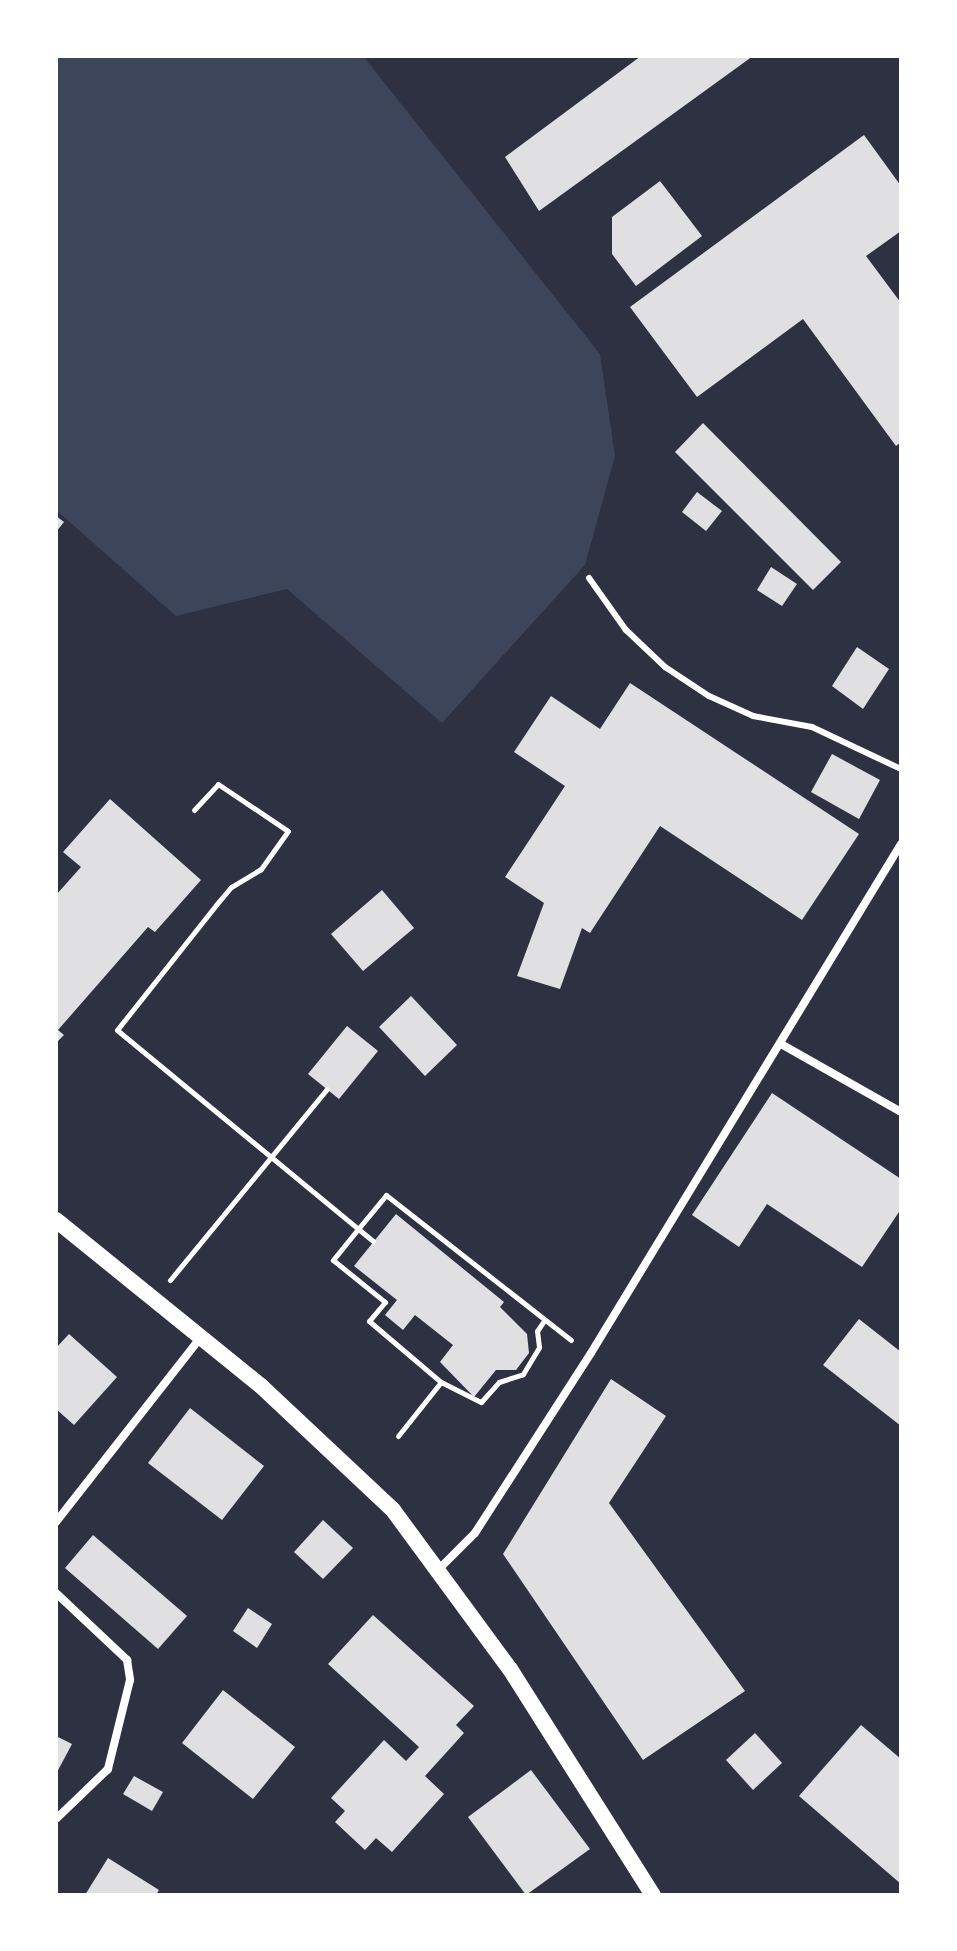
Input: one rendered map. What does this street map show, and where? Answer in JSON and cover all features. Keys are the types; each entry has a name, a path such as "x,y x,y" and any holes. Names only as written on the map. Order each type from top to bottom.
{"main road":[{"path":"56,1220 201,1337 326,1444 393,1510 440,1568 653,1895"}],"street":[{"path":"440,1568 475,1533 781,1044 901,844"},
{"path":"781,1044 901,1112"},
{"path":"56,1522 201,1337"},
{"path":"56,1593 127,1660 130,1680 108,1769 56,1819"}],"lane":[{"path":"589,578 626,630 665,667 709,696 753,716 812,727 901,769"}],"path":[{"path":"194,810 218,784 288,831 261,869 231,887 117,1030 373,1241"},
{"path":"186,1260 327,1089"},
{"path":"543,1322 537,1331 539,1347 523,1374 499,1382 481,1402 441,1382 369,1321 385,1302 333,1260 386,1195 543,1322 568,1338"},
{"path":"398,1436 441,1382"}],"shaded area":[{"path":"56,56 363,56 600,354 615,456 585,565 442,723 287,589 176,616 56,510"}],"building":[{"path":"641,56 753,56 539,211 505,157"},
{"path":"864,135 901,186 901,231 866,256 901,303 901,442 896,446 803,319 697,397 630,307"},
{"path":"660,181 702,236 636,286 612,254 612,217"},
{"path":"703,423 841,562 813,590 675,452"},
{"path":"697,492 722,511 706,531 682,512"},
{"path":"56,516 64,522 56,532"},
{"path":"771,567 797,584 782,606 757,590"},
{"path":"857,647 889,669 863,709 832,686"},
{"path":"630,683 859,834 802,920 660,826 590,933 582,928 560,989 517,976 544,903 505,877 565,786 514,752 551,696 600,729"},
{"path":"832,754 880,780 859,819 811,792"},
{"path":"110,799 201,880 155,932 148,927 58,1030 64,1035 56,1043 56,895 81,867 63,852"},
{"path":"382,890 414,928 363,971 331,934"},
{"path":"411,996 457,1045 425,1076 379,1027"},
{"path":"347,1026 378,1051 339,1099 308,1074"},
{"path":"772,1093 901,1179 901,1209 862,1267 767,1204 739,1247 692,1215"},
{"path":"396,1214 504,1302 500,1307 527,1334 529,1353 516,1370 496,1370 474,1397 440,1362 453,1345 415,1315 403,1330 385,1315 397,1300 354,1266"},
{"path":"859,1319 901,1352 901,1426 823,1365"},
{"path":"69,1334 117,1377 74,1425 56,1409 56,1348"},
{"path":"611,1379 666,1416 609,1503 745,1691 643,1760 503,1554"},
{"path":"190,1408 264,1466 222,1520 148,1463"},
{"path":"323,1520 353,1548 323,1579 294,1552"},
{"path":"93,1535 187,1616 158,1649 65,1568"},
{"path":"248,1608 272,1624 257,1648 233,1631"},
{"path":"373,1615 474,1706 456,1725 464,1733 425,1776 444,1794 392,1852 376,1838 365,1850 335,1822 345,1811 331,1798 384,1740 406,1761 419,1747 328,1664"},
{"path":"223,1690 295,1747 253,1799 182,1743"},
{"path":"861,1725 901,1759 901,1884 799,1796"},
{"path":"755,1733 782,1763 753,1790 726,1760"},
{"path":"56,1736 72,1744 56,1774"},
{"path":"531,1770 590,1849 526,1895 468,1817"},
{"path":"134,1776 163,1792 152,1811 123,1794"},
{"path":"108,1858 159,1890 156,1895 85,1895"}]}
